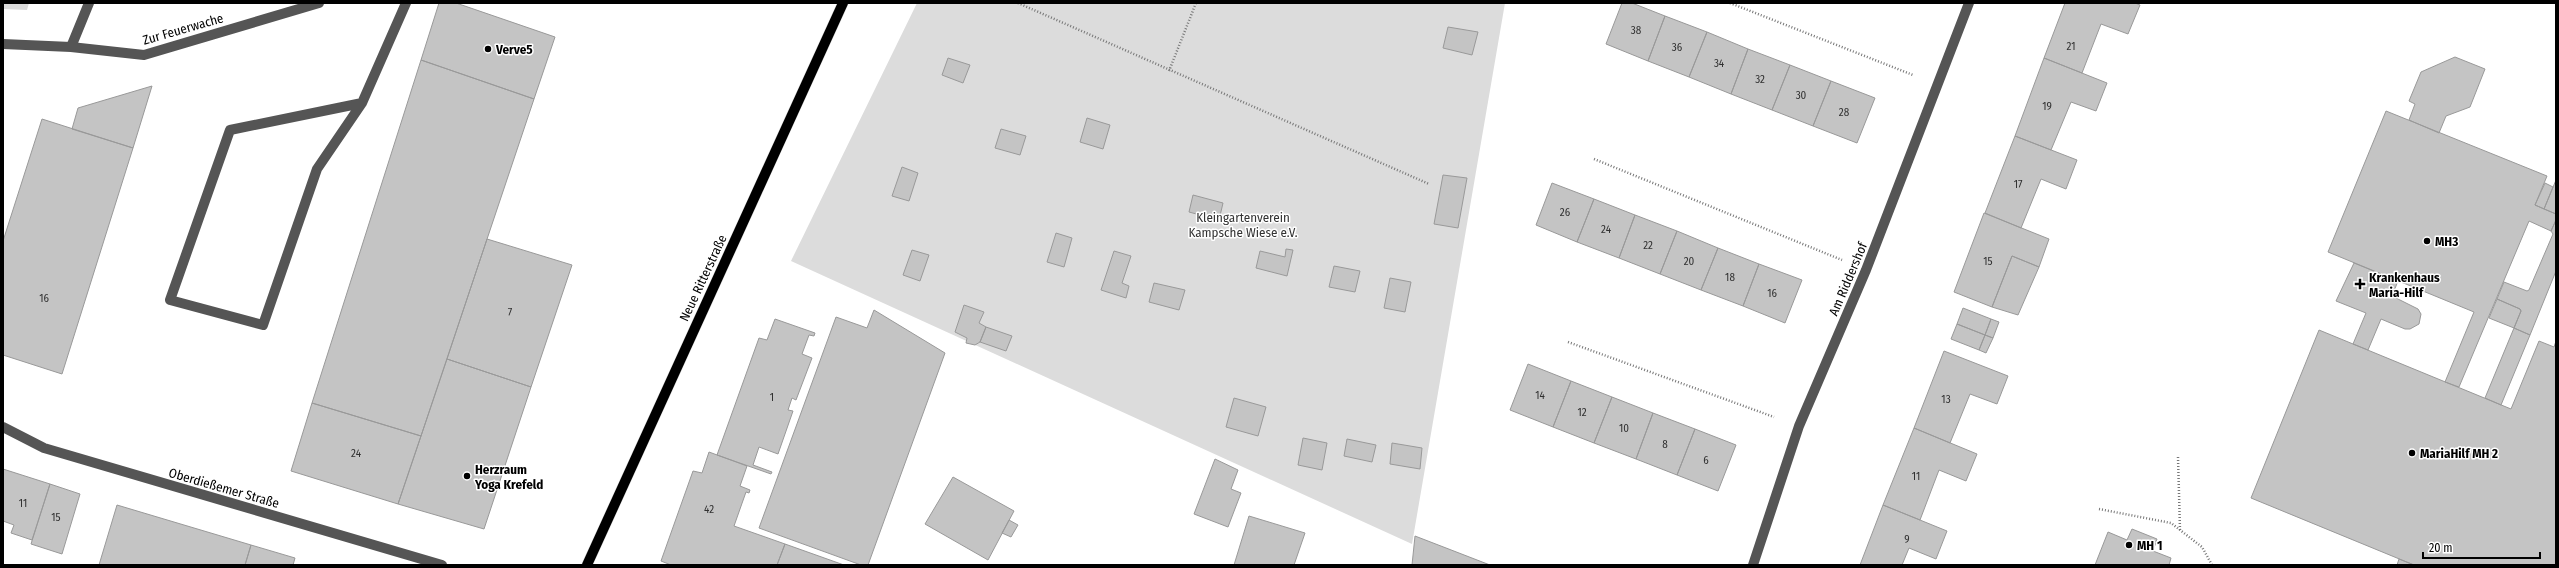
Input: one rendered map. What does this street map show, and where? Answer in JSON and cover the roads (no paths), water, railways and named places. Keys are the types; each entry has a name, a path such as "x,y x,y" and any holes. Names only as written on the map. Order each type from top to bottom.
{"main road":[{"name":"Neue Ritterstraße","path":"587,565 843,3"}],"street":[{"path":"71,47 89,3"},
{"name":"Zur Feuerwache","path":"3,44 71,47 144,55 319,3"},
{"path":"362,103 230,130 170,300 263,325 317,169 362,103 406,3"},
{"name":"Am Riddershof","path":"1753,565 1799,426 1866,270 1969,3"},
{"name":"Oberdießemer Straße","path":"3,427 44,448 442,565"}],"place":[{"name":"Verve5","path":"488,49"},
{"name":"MH3","path":"2427,241"},
{"name":"Krankenhaus Maria-Hilf","path":"2360,284"},
{"name":"MariaHilf MH 2","path":"2412,453"},
{"name":"Herzraum Yoga Krefeld","path":"467,476"},
{"name":"MH 1","path":"2129,545"}],"park label":[{"name":"Kleingartenverein Kampsche Wiese e.V.","path":"1243,224"}]}
